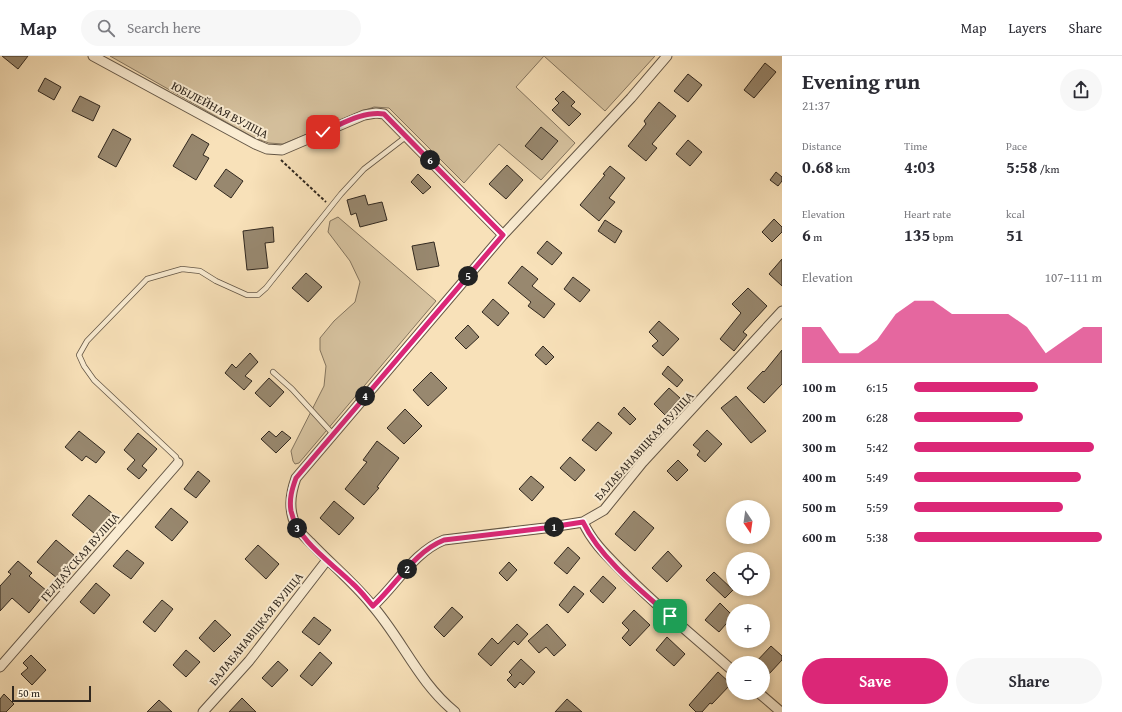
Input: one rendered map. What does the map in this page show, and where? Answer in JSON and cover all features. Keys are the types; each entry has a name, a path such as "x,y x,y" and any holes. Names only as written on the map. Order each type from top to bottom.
{"street":[{"name":"ЮБІЛЕЙНАЯ ВУЛІЦА","path":"93,56 255,144 268,149 282,150 364,115 376,113 384,114 503,235"},
{"path":"455,712 444,709 414,667 388,625 373,606 352,582 327,560 297,528 291,510 290,494 296,478 503,235 631,98 667,56"},
{"name":"БАЛАБАНАВІЦКАЯ ВУЛІЦА","path":"373,606 390,590 420,554 431,545 444,540 583,522 604,510 642,463 782,312"},
{"name":"ГЕЛДАЎСКАЯ ВУЛІЦА","path":"0,667 178,463"},
{"path":"583,522 588,533 601,550 638,588 726,664"},
{"name":"БАЛАБАНАВІЦКАЯ ВУЛІЦА","path":"203,712 249,661 327,560"},
{"path":"767,700 781,712"}],"lane":[{"path":"178,463 176,456 94,380 84,366 79,355 86,341 147,279 182,269 200,271 216,281 247,295 258,295 266,288 330,207 364,169 407,136"},
{"path":"272,372 292,390 333,434"}],"path":[{"path":"268,149 312,188 330,207"}],"shaded area":[{"path":"110,56 544,56 516,87 575,143 541,180 499,144 464,183 389,108 374,107 283,144 269,143 254,138"},
{"path":"544,56 655,56 605,111"},
{"path":"338,217 436,301 299,463 295,464 291,451 324,386 326,366 320,350 320,338 334,321 355,302 360,282 350,261 328,232 330,221"}],"building":[{"path":"2,56 28,56 18,69"},
{"path":"765,63 776,72 754,98 744,90"},
{"path":"688,74 702,85 688,102 674,91"},
{"path":"45,78 61,87 54,100 38,91"},
{"path":"563,91 575,102 571,106 581,114 569,126 552,110 559,103 555,99"},
{"path":"80,96 100,106 93,121 72,111"},
{"path":"659,102 676,116 652,144 657,148 646,161 628,146 646,124 644,121"},
{"path":"541,127 558,141 542,160 525,146"},
{"path":"113,129 131,139 116,167 98,157"},
{"path":"192,134 209,144 203,155 209,158 196,180 173,166"},
{"path":"688,140 702,152 690,166 676,154"},
{"path":"507,165 523,180 506,199 489,184"},
{"path":"610,166 625,178 609,198 615,202 599,221 580,205 605,175 603,174"},
{"path":"226,169 243,181 231,198 214,186"},
{"path":"776,172 782,177 782,181 778,186 770,180"},
{"path":"418,174 431,187 423,194 411,182"},
{"path":"365,195 368,205 382,202 387,220 360,227 356,213 351,215 347,200"},
{"path":"774,219 782,227 782,232 772,242 762,232"},
{"path":"605,220 622,231 615,243 598,231"},
{"path":"273,227 274,242 265,243 268,268 247,270 243,231"},
{"path":"547,241 562,253 552,265 537,253"},
{"path":"434,242 439,266 417,270 412,246"},
{"path":"782,259 782,286 769,274"},
{"path":"522,266 538,279 532,286 555,304 544,318 528,306 531,302 508,283"},
{"path":"306,273 322,287 308,302 292,288"},
{"path":"573,277 590,290 580,302 564,289"},
{"path":"748,288 767,306 743,332 747,335 734,351 720,339 741,313 732,304"},
{"path":"493,299 509,313 498,326 482,312"},
{"path":"659,321 679,339 663,356 652,346 658,341 649,332"},
{"path":"468,325 479,337 466,349 455,338"},
{"path":"543,346 554,357 546,365 535,355"},
{"path":"782,350 782,384 764,403 747,388 763,371 764,372"},
{"path":"250,353 258,362 245,376 252,381 244,390 225,373 232,364 236,368"},
{"path":"668,366 683,380 677,387 662,374"},
{"path":"431,372 447,388 428,406 413,390"},
{"path":"269,378 284,392 270,407 255,393"},
{"path":"669,388 680,398 665,415 654,404"},
{"path":"736,396 766,431 751,443 721,408"},
{"path":"624,407 636,419 630,425 618,414"},
{"path":"405,409 422,426 404,444 387,428"},
{"path":"598,422 612,433 596,451 582,440"},
{"path":"707,430 722,444 705,462 697,455 700,451 693,445"},
{"path":"79,431 105,452 96,463 86,456 82,461 65,447"},
{"path":"269,431 276,437 282,431 291,438 276,453 261,439"},
{"path":"138,433 157,449 142,466 147,470 139,479 127,469 135,460 124,450"},
{"path":"377,441 399,458 377,487 379,488 364,505 345,489 367,462 363,460"},
{"path":"570,457 585,470 575,481 560,468"},
{"path":"678,460 688,470 677,481 667,471"},
{"path":"198,471 210,481 196,498 184,489"},
{"path":"531,476 544,487 532,501 519,489"},
{"path":"89,495 112,513 95,534 72,515"},
{"path":"334,501 354,518 339,535 320,518"},
{"path":"171,508 188,522 172,541 155,527"},
{"path":"634,511 654,528 635,551 615,534"},
{"path":"56,540 75,556 57,578 37,562"},
{"path":"258,545 279,564 266,579 245,559"},
{"path":"568,547 580,558 567,574 554,563"},
{"path":"127,550 144,563 131,579 113,566"},
{"path":"668,551 682,566 667,582 652,568"},
{"path":"18,561 32,573 29,576 47,591 29,613 12,598 0,611 0,586 11,574 8,572"},
{"path":"509,562 517,570 507,581 499,573"},
{"path":"714,572 726,583 727,596 725,598 706,580"},
{"path":"603,576 616,588 603,603 590,591"},
{"path":"96,583 110,595 94,614 80,602"},
{"path":"574,586 584,594 568,613 559,605"},
{"path":"162,600 173,609 155,632 143,622"},
{"path":"720,603 726,609 726,624 719,632 705,620"},
{"path":"452,607 463,617 444,637 434,627"},
{"path":"634,610 650,625 630,646 622,638 629,630 622,623"},
{"path":"314,617 331,630 319,645 302,632"},
{"path":"215,620 231,635 214,652 199,638"},
{"path":"517,624 528,634 518,645 514,641 491,666 478,654 492,638 498,644"},
{"path":"547,624 566,645 554,656 546,647 539,653 528,641"},
{"path":"667,637 685,654 674,666 656,650"},
{"path":"771,646 782,656 782,660 770,673 770,656 762,656"},
{"path":"186,650 200,662 186,677 173,665"},
{"path":"320,652 332,663 312,686 300,676"},
{"path":"31,655 46,670 32,685 21,674 28,668 23,663"},
{"path":"521,659 535,672 523,685 520,682 515,688 507,680 512,675 509,672"},
{"path":"278,661 288,670 272,687 262,678"},
{"path":"718,672 726,679 726,689 702,712 696,712 689,705"},
{"path":"4,694 14,704 6,712 0,712 0,699"},
{"path":"242,698 256,712 229,712"},
{"path":"567,699 582,712 555,712"},
{"path":"159,700 172,712 147,712"}],"route":[{"path":"323,132 364,115 376,113 384,114 503,235 296,478 290,494 291,510 297,528 327,560 352,582 373,606 390,590 420,554 431,545 444,540 583,522 588,533 601,550 638,588 670,616"}]}
